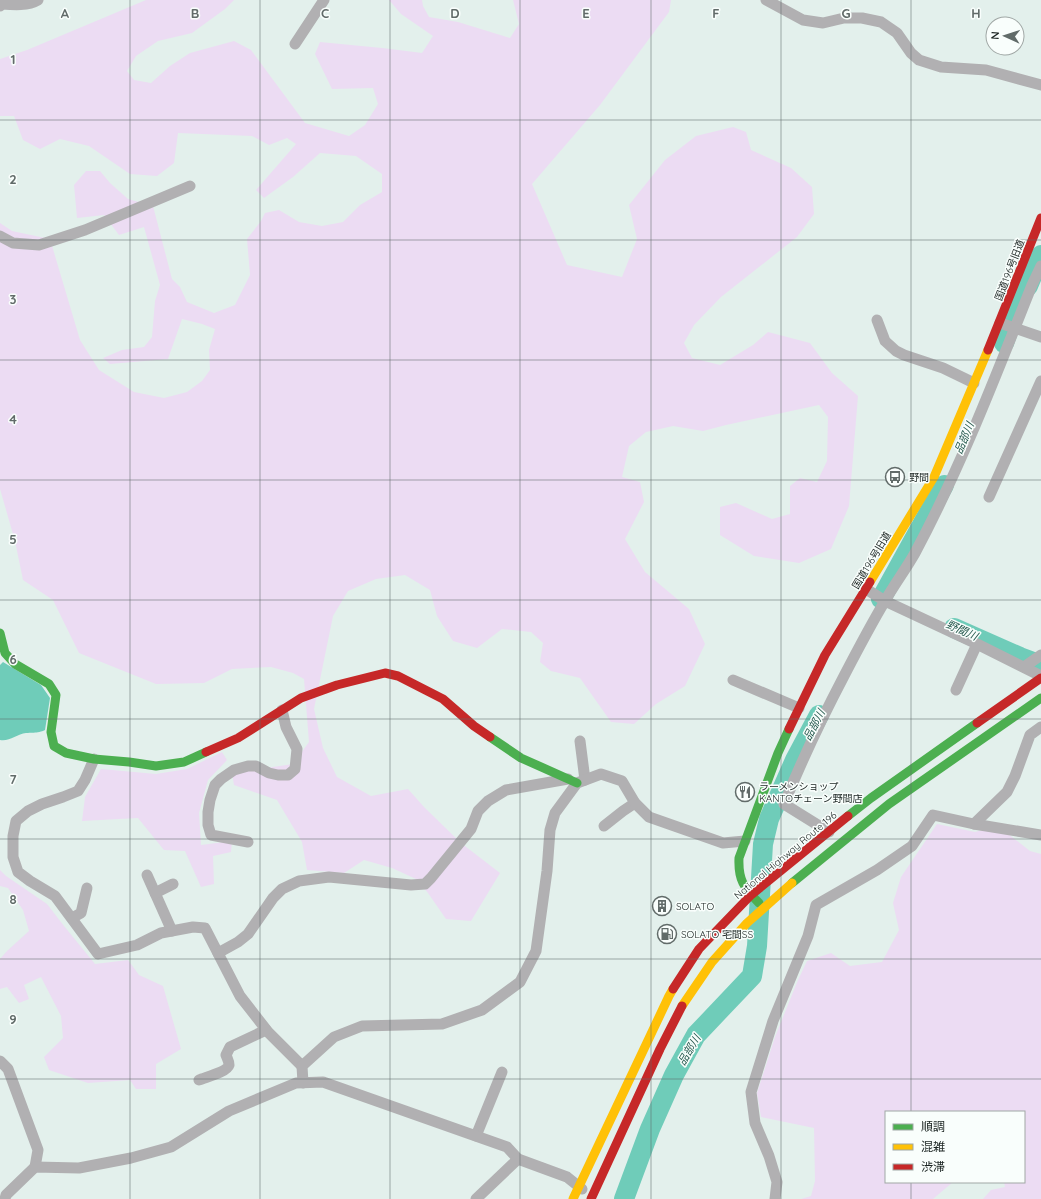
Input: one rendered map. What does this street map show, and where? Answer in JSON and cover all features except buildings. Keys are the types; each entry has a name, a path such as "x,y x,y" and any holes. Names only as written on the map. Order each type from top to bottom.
{"main road":[{"name":"国道196号旧道","path":"764,908 749,895 739,877 738,868 739,858 778,753 825,655 934,477 1000,323 1041,218"},
{"path":"0,633 5,653 15,664 49,684 56,695 51,732 54,746 66,753 94,759 156,766 184,762 238,738 301,698 337,685 385,673 398,676 443,699 474,726 521,758 577,781"},
{"name":"National Highway Route 196","path":"573,1199 669,996 699,949 749,895 871,798 1041,677"},
{"path":"592,1199 660,1049 684,1003 712,962 747,923 775,897 889,804 1041,698"}],"street":[{"path":"0,6 2,4 14,5 33,3 38,0"},
{"path":"295,44 324,0"},
{"path":"766,0 803,20 823,23 844,18 862,18 881,22 897,33 911,53 919,60 941,67 986,70 1041,85"},
{"path":"0,236 13,243 39,245 85,230 190,186"},
{"path":"829,832 784,804 817,728 885,600 910,560 938,508 964,453 1041,266"},
{"path":"877,320 885,340 896,351 943,368 974,383"},
{"path":"1000,323 1041,338"},
{"path":"989,497 1041,381"},
{"path":"866,589 885,600 1024,667 1041,677"},
{"path":"956,690 978,644"},
{"path":"1024,667 1041,655"},
{"path":"733,680 799,708"},
{"path":"248,842 211,835 208,819 210,800 215,785 234,770 248,766 256,766 269,773 278,775 288,775 295,770 296,749 286,727 282,710"},
{"path":"974,824 1007,792 1016,776 1030,734 1041,727"},
{"path":"302,1066 334,1037 341,1034 362,1026 442,1024 482,1010 520,982 536,951 548,871 550,830 555,813 566,800 577,781 580,741"},
{"path":"94,759 85,780 78,791 42,804 28,811 16,821 13,836 13,857 18,872 55,896 98,954 137,945 161,933 193,927 205,928 240,996 266,1030 302,1066 303,1083"},
{"path":"218,953 238,942 248,934 273,898 282,889 300,881 329,877 411,885 425,884 471,829 478,811 488,801 506,790 577,781 601,774 622,781 634,804 649,817 723,843 745,841"},
{"path":"604,826 634,804"},
{"path":"776,1199 777,1182 769,1156 755,1123 751,1092 772,1021 808,936 816,905 877,870 912,846 933,815 974,824 1041,835"},
{"path":"147,875 172,931"},
{"path":"155,893 173,884"},
{"path":"72,918 81,913 87,888"},
{"path":"199,1080 225,1070 229,1062 226,1055 230,1047 266,1030"},
{"path":"0,1061 8,1069 38,1150 35,1168 4,1195"},
{"path":"476,1136 502,1072"},
{"path":"35,1168 79,1168 131,1158 171,1147 229,1111 296,1083 323,1082 507,1147 518,1159 567,1177 592,1199"},
{"path":"476,1199 518,1159"}],"shaded area":[{"path":"146,0 234,0 225,9 192,33 158,41 136,56 127,71 134,80 151,83 170,66 190,53 234,41 251,50 305,123 349,136 365,125 378,104 373,88 332,89 315,54 320,42 422,53 433,36 401,14 389,0 422,0 423,6 429,17 458,22 510,38 519,24 513,0 671,0 669,12 600,105 532,184 567,265 622,277 637,239 629,205 665,160 696,136 733,127 746,132 751,150 791,168 812,187 814,214 797,237 721,297 694,325 684,343 692,358 720,365 753,345 768,332 810,343 832,373 858,396 849,506 831,549 799,563 754,556 720,535 720,507 736,503 772,519 790,514 790,486 800,478 817,482 827,461 828,417 819,405 703,431 673,426 646,432 629,446 622,477 640,482 644,502 625,539 645,572 689,609 705,644 685,686 656,704 634,724 611,722 580,678 551,671 540,662 543,643 531,632 502,629 477,648 453,641 437,616 430,590 405,575 376,579 348,591 333,616 314,709 323,748 337,777 371,796 408,789 461,843 500,873 471,921 446,919 416,879 392,868 364,860 344,873 307,870 302,842 277,800 234,785 232,773 293,764 309,742 304,679 293,673 271,667 232,669 204,683 156,684 79,653 53,600 23,580 15,541 0,489 0,223 12,231 50,239 80,340 99,370 134,392 164,398 187,392 202,381 210,370 209,350 215,329 182,319 168,359 110,364 103,358 122,350 144,347 152,337 155,301 160,285 144,227 119,235 104,215 77,218 74,185 86,171 100,171 110,183 128,199 153,206 172,279 180,287 187,302 214,313 235,305 250,275 247,239 261,221 265,213 279,210 299,222 322,226 343,222 360,205 382,192 382,174 356,156 320,153 293,177 264,198 256,190 296,144 287,138 269,145 252,136 178,133 174,163 157,176 130,174 89,146 60,139 40,149 23,140 14,116 0,116 0,59 27,50"},
{"path":"3,662 41,685 50,698 45,730 23,734 7,740 0,740 0,665"},
{"path":"222,752 227,760 208,780 199,813 201,845 232,841 231,852 213,856 214,884 201,887 185,851 164,850 138,818 82,821 85,797 101,769 156,774 187,769"},
{"path":"937,824 975,832 998,826 1030,851 1041,854 1041,1199 983,1199 991,1190 1005,1187 1004,1183 1025,1183 1025,1111 885,1111 885,1183 952,1183 933,1199 801,1199 811,1196 815,1181 814,1128 761,1117 757,1093 775,1037 807,961 831,953 850,966 882,962 899,930 893,903 901,877"},
{"path":"0,870 6,876 47,904 95,964 128,960 139,975 163,986 181,1049 156,1064 156,1089 136,1089 130,1080 88,1083 49,1070 44,1057 63,1038 61,1016 41,977 24,985 29,999 19,1003 7,987 0,989 0,959 29,931 23,910 8,888 0,886"}],"waterway":[{"name":"品部川","path":"1004,343 1021,293 1028,286 1041,255"},
{"name":"品部川","path":"881,599 944,485"},
{"name":"野間川","path":"954,628 1041,665"},
{"name":"品部川","path":"624,1199 650,1129 674,1075 696,1035 752,976 757,946 763,844 769,819 795,760 819,715"}],"traffic: fast":[{"path":"0,633 5,653 15,664 49,684 56,695 51,732 54,746 66,753 94,759 156,766 184,762 206,752"},
{"path":"792,883 889,804 1041,698"},
{"path":"848,816 977,723"},
{"path":"759,903 749,893 743,883 739,866 739,858 778,753 789,729"},
{"path":"490,737 521,758 577,783"}],"traffic: slow":[{"path":"870,582 934,477 988,350"},
{"path":"682,1006 712,962 747,923 792,883"},
{"path":"573,1199 673,989"}],"traffic: jam":[{"path":"988,350 1041,218"},
{"path":"789,729 825,655 870,582"},
{"path":"206,752 238,738 301,698 337,685 385,673 398,676 443,699 474,726 490,737"},
{"path":"977,723 1041,678"},
{"path":"673,989 699,949 751,895 848,816"},
{"path":"591,1199 660,1049 682,1006"}],"place":[{"name":"野間","path":"895,477"},
{"name":"ラーメンショップ KANTOチェーン野間店","path":"745,792"},
{"name":"SOLATO","path":"662,906"},
{"name":"SOLATO 宅間SS","path":"667,934"}]}
